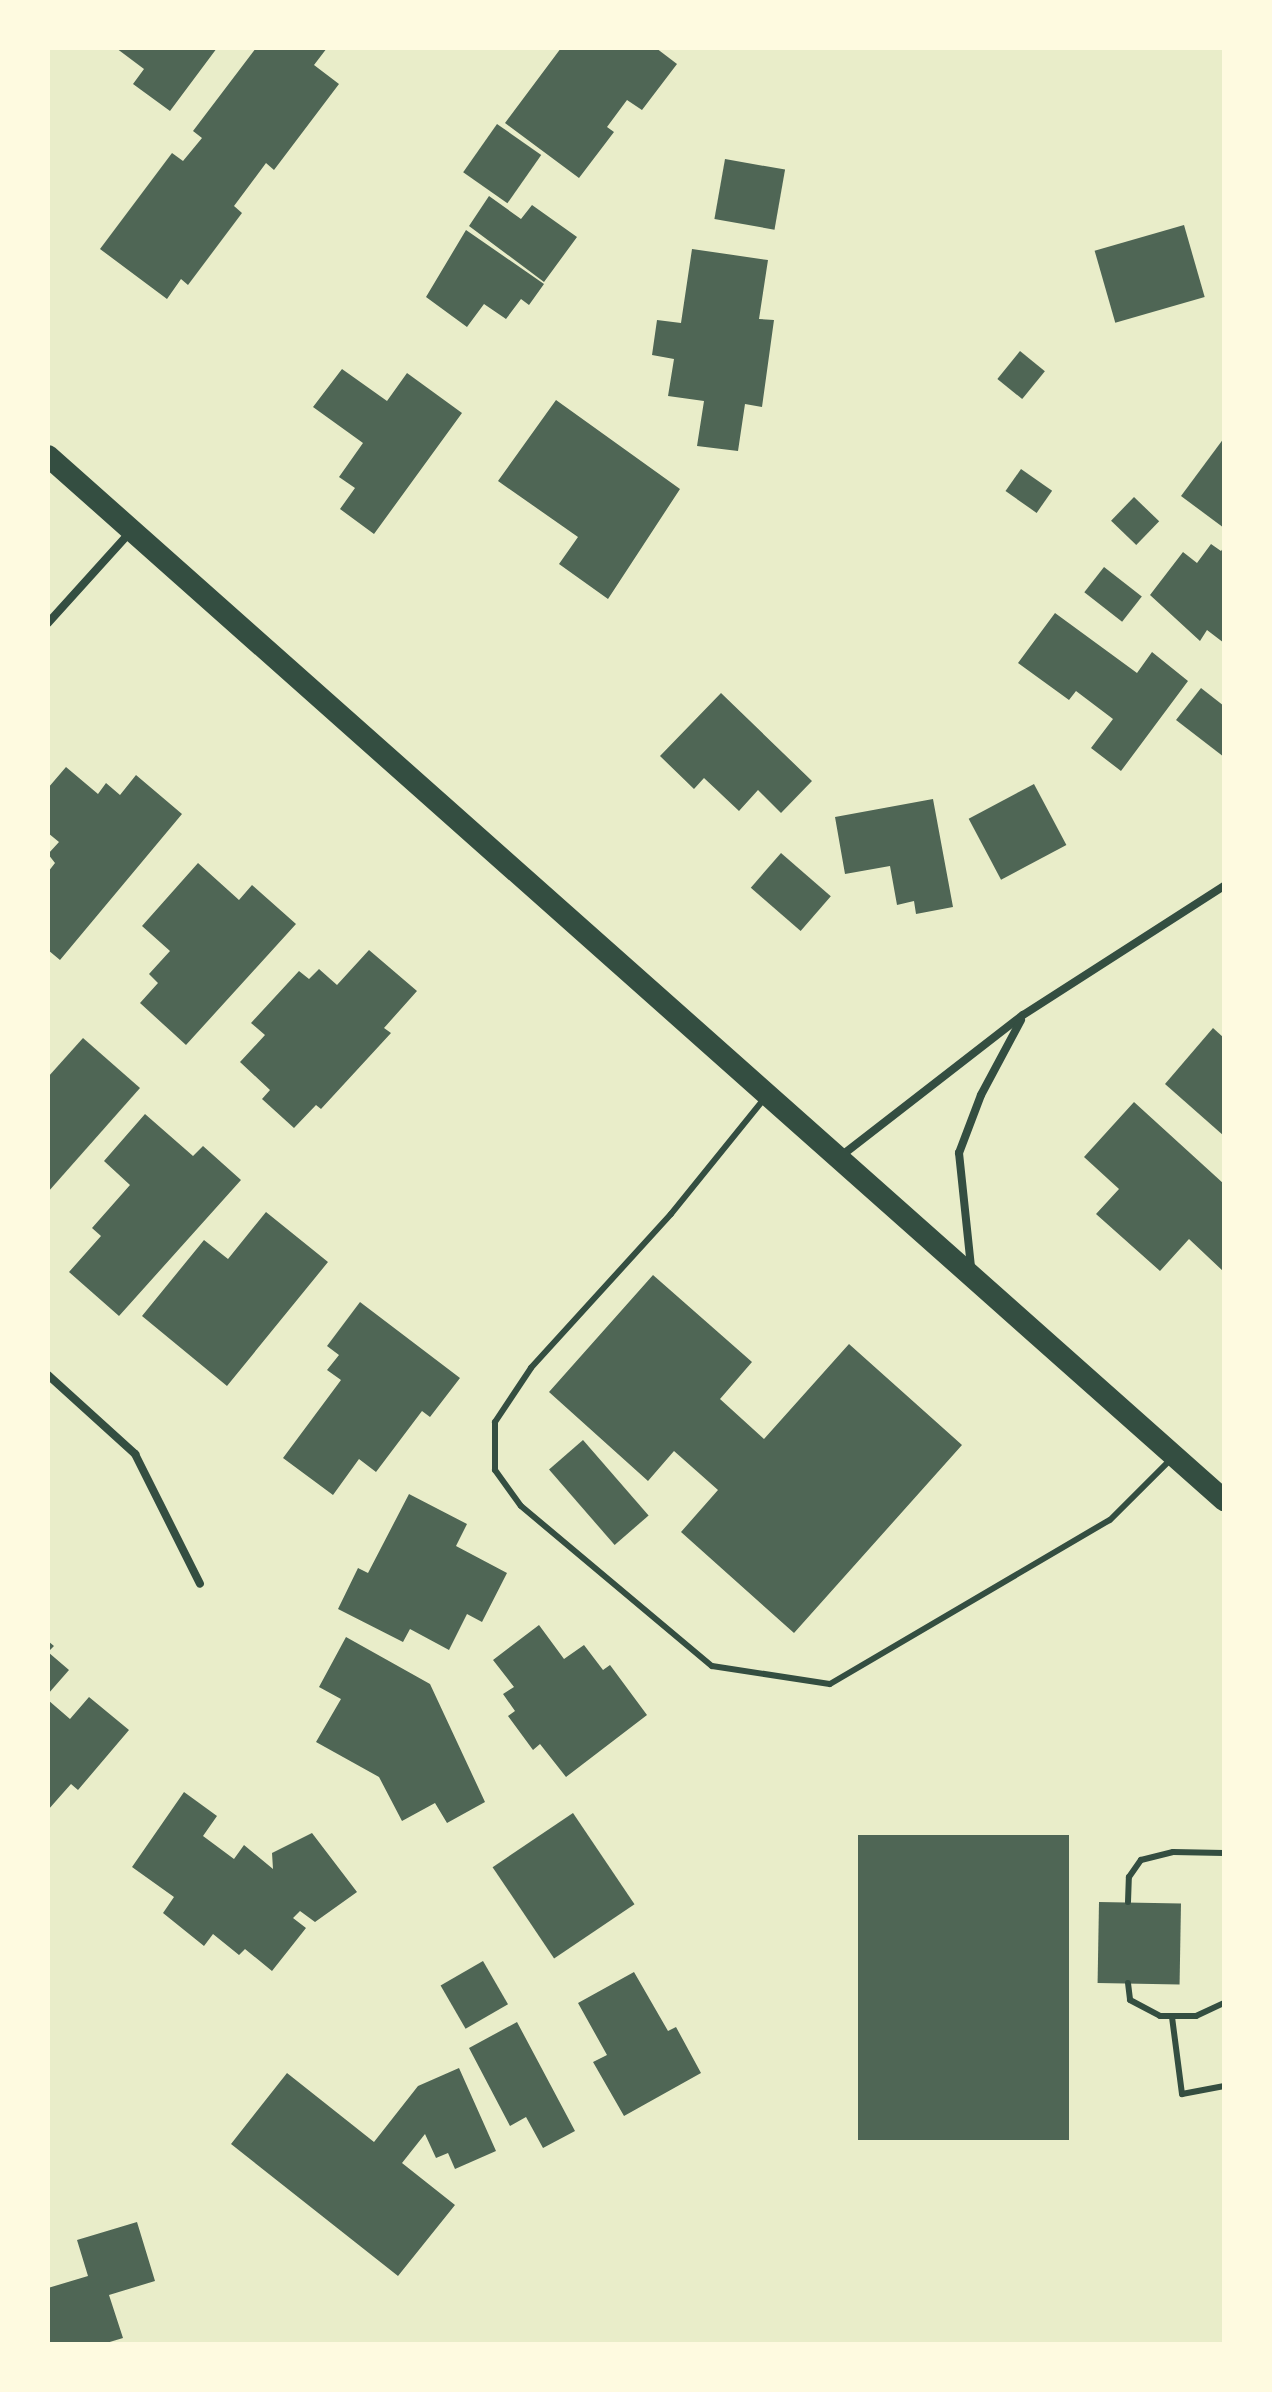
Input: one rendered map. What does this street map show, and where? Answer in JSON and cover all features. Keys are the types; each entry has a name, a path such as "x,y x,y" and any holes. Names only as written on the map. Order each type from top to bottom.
{"highway":[{"path":"48,456 1224,1500"}],"street":[{"path":"48,623 132,530"},
{"path":"837,1159 1023,1015 1224,886"},
{"path":"973,1278 959,1153 981,1095 1023,1015"},
{"path":"48,1375 135,1454 200,1584"}],"lane":[{"path":"766,1096 671,1214 531,1368 495,1422 495,1470 521,1506 712,1666 830,1684 1110,1520 1174,1456"},
{"path":"1128,1902 1129,1877 1141,1860 1173,1852 1224,1853"},
{"path":"1128,1983 1130,2000 1172,2017 1196,2016 1224,2003"},
{"path":"1172,2017 1182,2094 1224,2086"}],"building":[{"path":"116,48 217,48 170,111 133,84 144,69"},
{"path":"256,48 327,48 314,65 339,84 274,170 266,163 234,206 242,213 188,285 181,279 167,299 100,249 172,153 183,161 202,138 193,131"},
{"path":"561,48 656,48 677,64 642,110 627,100 607,127 614,132 579,178 505,123"},
{"path":"497,124 541,155 507,203 463,172"},
{"path":"725,159 785,170 774,230 714,219"},
{"path":"489,196 521,219 532,205 577,237 544,282 469,226"},
{"path":"1184,225 1205,297 1115,323 1095,251"},
{"path":"466,230 544,284 529,305 521,299 506,319 484,304 467,327 426,297"},
{"path":"692,249 768,260 759,319 774,320 762,407 745,404 738,451 697,446 704,401 668,396 674,359 652,355 657,320 681,323"},
{"path":"1020,351 1045,371 1022,399 997,379"},
{"path":"342,369 387,401 407,373 462,413 374,534 340,509 355,488 339,477 363,443 313,407"},
{"path":"556,400 680,489 608,599 559,564 578,537 498,481"},
{"path":"1224,438 1224,528 1181,496"},
{"path":"1021,469 1052,491 1037,513 1006,491"},
{"path":"1134,497 1159,521 1136,545 1111,521"},
{"path":"1211,544 1221,551 1224,547 1224,643 1207,630 1200,641 1150,595 1183,552 1197,563"},
{"path":"1104,567 1142,597 1122,622 1084,592"},
{"path":"1055,613 1137,673 1152,652 1188,681 1121,771 1091,748 1113,719 1076,691 1069,700 1018,663"},
{"path":"1201,688 1224,706 1224,757 1176,720"},
{"path":"721,693 812,781 781,813 758,790 739,811 704,778 694,789 660,756"},
{"path":"66,767 98,794 106,783 120,795 136,775 182,814 60,960 48,950 48,872 55,863 48,854 59,842 48,833 48,788"},
{"path":"1034,784 1066,845 1001,880 969,819"},
{"path":"933,799 953,907 916,914 914,901 897,905 890,866 845,874 835,817"},
{"path":"781,853 831,896 801,931 751,888"},
{"path":"198,863 239,900 252,885 296,924 186,1045 140,1003 158,983 149,974 170,951 142,926"},
{"path":"369,950 417,991 384,1028 391,1033 321,1109 316,1105 294,1128 262,1099 270,1090 240,1062 265,1035 251,1023 299,971 309,979 319,969 337,985"},
{"path":"1213,1028 1224,1038 1224,1136 1165,1084"},
{"path":"83,1038 140,1088 48,1192 48,1077"},
{"path":"1134,1102 1224,1184 1224,1272 1189,1239 1160,1271 1096,1214 1119,1189 1084,1157"},
{"path":"145,1114 193,1156 203,1146 241,1180 119,1316 69,1272 101,1236 92,1228 130,1185 104,1161"},
{"path":"266,1212 328,1262 227,1386 142,1316 204,1240 228,1259"},
{"path":"653,1275 752,1362 720,1399 764,1439 849,1344 962,1445 794,1633 681,1532 718,1490 674,1451 648,1481 549,1392"},
{"path":"360,1302 460,1378 430,1417 422,1411 376,1472 359,1459 333,1495 283,1458 341,1380 327,1370 339,1355 327,1346"},
{"path":"583,1440 649,1515 615,1545 549,1470"},
{"path":"409,1494 467,1524 456,1546 507,1573 482,1622 467,1614 449,1650 410,1629 403,1642 338,1609 358,1568 368,1573"},
{"path":"539,1625 564,1659 584,1645 603,1670 610,1665 647,1715 566,1777 540,1744 533,1750 508,1716 515,1711 503,1694 514,1687 493,1660"},
{"path":"346,1637 430,1684 485,1802 447,1823 435,1803 402,1821 379,1777 316,1742 341,1699 319,1687"},
{"path":"48,1652 69,1670 48,1694"},
{"path":"89,1697 129,1730 78,1790 71,1784 48,1810 48,1700 70,1719"},
{"path":"184,1792 217,1816 203,1836 234,1859 244,1845 273,1869 272,1853 312,1833 357,1892 315,1922 300,1911 293,1918 306,1928 272,1971 245,1949 239,1955 213,1934 204,1946 163,1913 174,1897 132,1867"},
{"path":"573,1813 635,1904 554,1958 493,1867"},
{"path":"858,1835 1069,1835 1069,2140 858,2140"},
{"path":"1099,1902 1181,1903 1180,1984 1098,1983"},
{"path":"483,1961 508,2004 466,2029 441,1986"},
{"path":"634,1972 668,2031 676,2027 701,2073 624,2116 593,2062 607,2055 578,2003"},
{"path":"517,2022 575,2131 543,2148 526,2117 510,2126 469,2048"},
{"path":"459,2068 496,2151 455,2169 448,2153 436,2158 425,2134 402,2163 455,2205 398,2276 231,2144 287,2073 374,2142 418,2086"},
{"path":"137,2222 155,2281 109,2295 123,2338 103,2344 48,2344 48,2288 88,2276 77,2240"}]}
